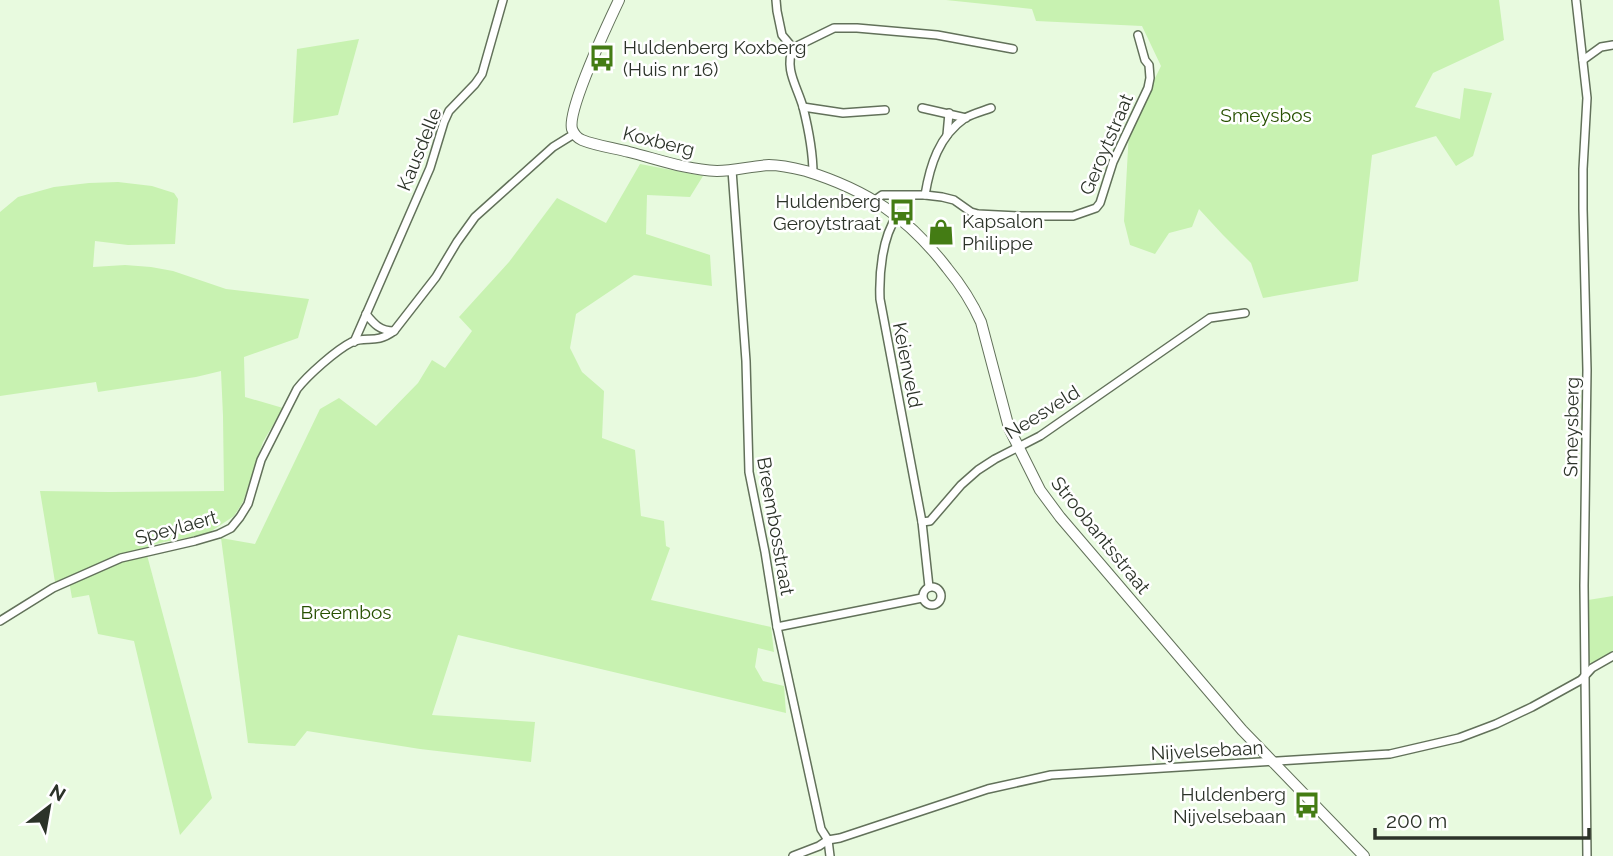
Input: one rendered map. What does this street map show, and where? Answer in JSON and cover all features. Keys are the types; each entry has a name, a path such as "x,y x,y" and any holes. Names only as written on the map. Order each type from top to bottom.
{"street":[{"name":"Kausdelle","path":"366,314 429,168 449,111 482,74 503,0"},
{"path":"366,314 379,328 394,331 436,277 475,217 553,147 574,134 571,126 574,111 618,0"},
{"path":"776,0 782,35 793,48"},
{"name":"Smeysberg","path":"1576,0 1587,114 1583,169 1587,370 1584,586 1587,856"},
{"path":"813,174 803,107 790,73 789,57 793,48 834,28 857,28 937,35 1013,49"},
{"name":"Geroytstraat","path":"875,200 883,195 943,197 954,200 971,212 989,215 1073,216 1096,208 1100,203 1112,162 1150,78 1149,65 1145,60 1139,35"},
{"path":"1583,60 1601,47 1613,45"},
{"path":"803,107 843,113 885,110"},
{"path":"922,108 966,118"},
{"path":"925,195 934,158 947,135 966,118 991,108"},
{"path":"947,135 949,113"},
{"name":"Koxberg","path":"574,134 582,140 685,167 732,170 780,166 844,184 875,200"},
{"name":"Breembosstraat","path":"732,170 746,361 749,472 777,627 821,829 828,839 830,856"},
{"name":"Stroobantsstraat","path":"875,200 912,228 940,258 975,309 981,322 1002,408 1018,448 1040,490 1060,517 1234,721 1364,856"},
{"name":"Keienveld","path":"897,215 889,229 879,278 880,299 922,522"},
{"name":"Neesveld","path":"922,522 930,521 978,470 1040,436 1210,318 1245,313"},
{"name":"Speylaert","path":"0,621 53,588 121,558 195,541 231,528 248,504 261,460 297,389 311,373 354,341 366,314"},
{"name":"Speylaert","path":"354,341 376,340 394,331"},
{"path":"922,522 929,587"},
{"path":"929,587 938,589 941,594 938,603 931,606 922,598 929,587"},
{"path":"777,627 922,598"},
{"name":"Nijvelsebaan","path":"793,856 819,846 828,839 840,838 988,789 1051,775 1390,754 1459,738 1532,707 1581,680 1592,668 1613,656"}],"green space":[{"name":"Smeysbos","path":"946,0 1499,0 1504,40 1433,73 1415,107 1460,119 1464,88 1492,93 1473,156 1456,166 1436,136 1372,155 1358,281 1263,298 1251,263 1199,209 1192,227 1169,233 1155,254 1130,245 1124,221 1129,131 1161,66 1142,26 1036,21 1032,9"},
{"path":"359,39 338,115 293,123 297,49"},
{"name":"Breembos","path":"640,164 703,176 690,197 647,195 646,234 710,255 712,286 634,275 576,314 570,348 582,372 604,391 602,438 635,450 641,516 664,521 666,546 670,548 651,600 771,627 774,652 758,648 755,667 763,681 784,686 786,713 458,635 432,715 535,722 531,762 420,749 307,731 295,746 248,743 221,538 255,544 320,409 339,398 376,426 418,383 432,360 445,368 472,331 459,317 509,262 557,198 606,223"},
{"path":"118,182 152,186 174,193 178,199 175,244 128,245 95,241 93,267 151,267 173,271 226,289 309,299 298,338 244,357 245,397 283,408 263,442 243,502 234,516 207,534 164,542 119,555 55,582 40,491 224,491 221,371 98,392 96,382 0,396 0,212 18,197 54,187"},
{"path":"147,555 212,798 180,835 134,641 98,634 89,595 72,598 69,581 97,569"},
{"path":"1613,596 1613,653 1593,664 1587,657 1588,600"}],"place":[{"name":"Huldenberg Koxberg (Huis nr 16)","path":"602,58"},
{"name":"Huldenberg Geroytstraat","path":"902,212"},
{"name":"Kapsalon Philippe","path":"941,232"},
{"name":"Huldenberg Nijvelsebaan","path":"1307,805"}]}
